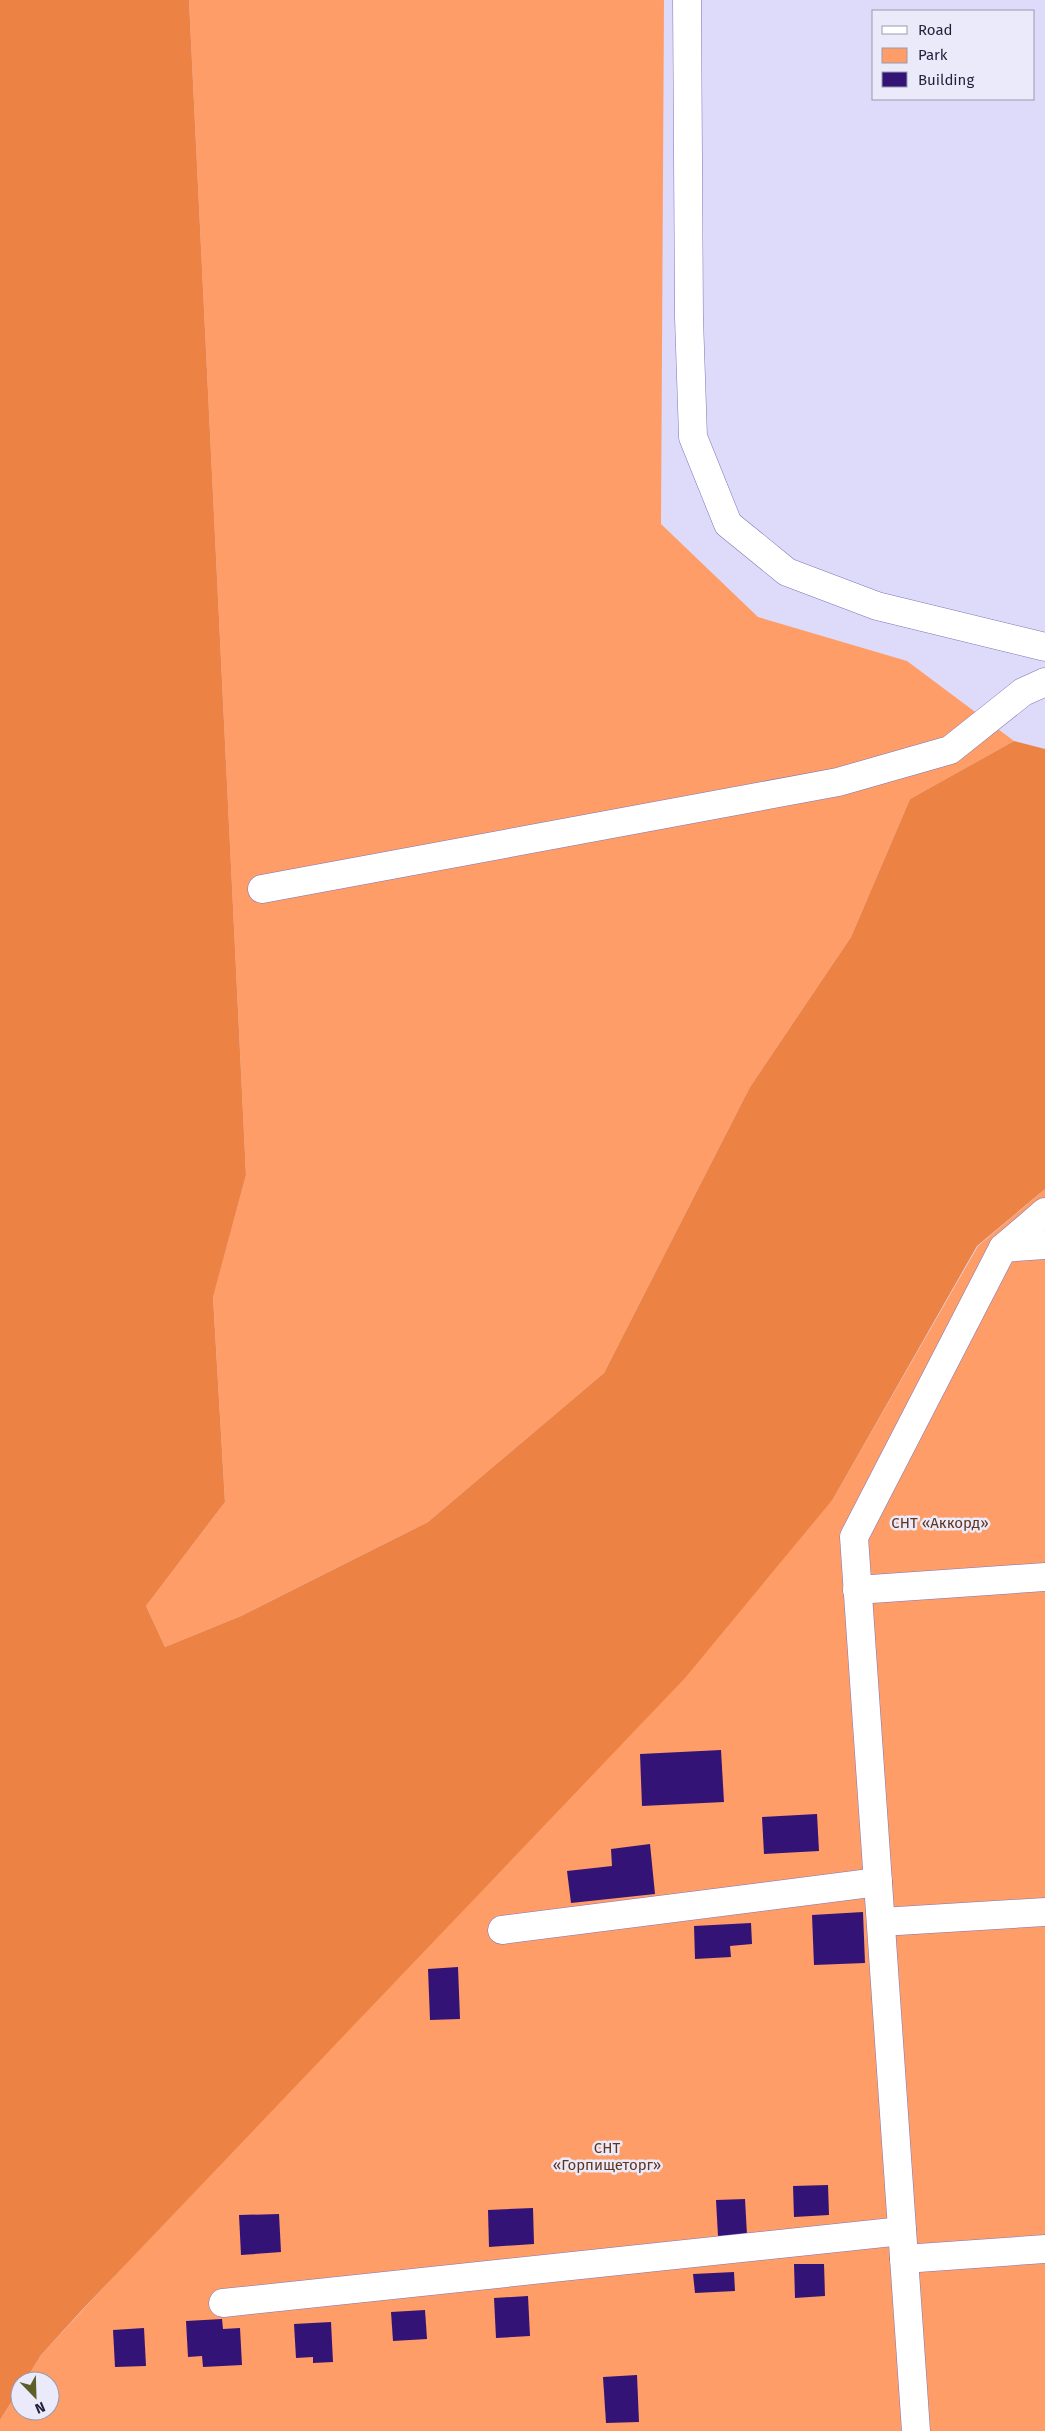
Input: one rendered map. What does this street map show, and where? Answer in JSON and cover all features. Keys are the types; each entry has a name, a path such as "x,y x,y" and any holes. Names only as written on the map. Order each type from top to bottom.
{"street":[{"path":"687,0 689,318 693,437 728,524 787,572 876,606 1045,647"},
{"path":"262,889 838,782 950,750 1023,692 1045,682"},
{"path":"916,2431 854,1537 1002,1248 1045,1212"},
{"path":"1002,1248 1045,1245"},
{"path":"857,1590 1045,1577"},
{"path":"502,1930 878,1882"},
{"path":"881,1922 1045,1912"},
{"path":"223,2303 902,2232"},
{"path":"904,2259 1045,2249"}],"green space":[{"path":"189,0 664,0 661,524 758,617 907,661 1014,741 910,799 851,937 750,1087 604,1373 428,1522 241,1616 165,1647 146,1606 225,1502 213,1296 246,1175"},
{"name":"СНТ «Горпищеторг»","path":"1045,1189 1045,2431 0,2431 0,2420 10,2404 10,2421 60,2421 60,2371 31,2371 41,2355 833,1499 978,1246"}],"shaded area":[{"path":"0,0 189,0 246,1175 213,1297 225,1502 146,1606 165,1647 241,1616 428,1522 604,1373 750,1087 851,937 910,799 1014,741 1045,749 1045,1189 977,1246 833,1499 685,1678 82,2310 41,2355 31,2371 10,2371 10,2404 0,2420"}],"building":[{"path":"721,1750 724,1802 642,1806 640,1754"},
{"path":"817,1814 819,1851 764,1854 762,1817"},
{"path":"650,1844 655,1894 571,1903 567,1871 612,1866 611,1849"},
{"path":"863,1912 865,1963 814,1965 812,1915"},
{"path":"751,1923 752,1944 730,1946 731,1957 695,1959 694,1926"},
{"path":"458,1967 460,2019 430,2020 428,1969"},
{"path":"828,2185 829,2215 794,2217 793,2186"},
{"path":"745,2199 747,2235 718,2236 716,2200"},
{"path":"533,2208 534,2244 489,2247 488,2210"},
{"path":"279,2214 281,2252 241,2255 239,2215"},
{"path":"794,2264 824,2264 825,2296 795,2298"},
{"path":"734,2272 735,2291 695,2293 693,2274"},
{"path":"528,2296 530,2336 496,2338 494,2298"},
{"path":"425,2310 427,2339 393,2341 391,2312"},
{"path":"222,2319 223,2329 240,2328 242,2365 203,2367 202,2356 188,2357 186,2321"},
{"path":"331,2322 333,2362 313,2363 313,2357 296,2358 294,2324"},
{"path":"144,2328 146,2366 115,2367 113,2330"},
{"path":"637,2375 639,2422 606,2423 603,2377"}],"park label":[{"name":"СНТ «Аккорд»","path":"940,1523"}]}
